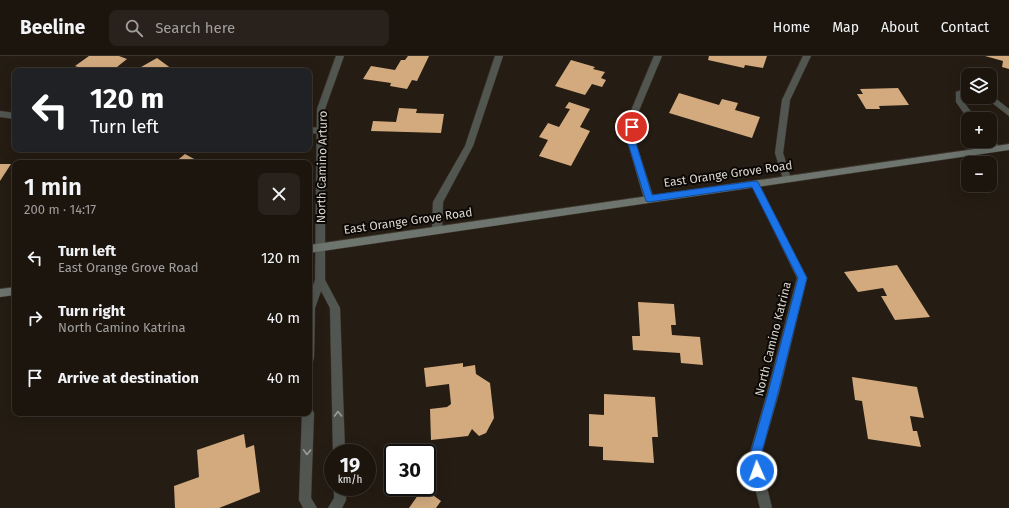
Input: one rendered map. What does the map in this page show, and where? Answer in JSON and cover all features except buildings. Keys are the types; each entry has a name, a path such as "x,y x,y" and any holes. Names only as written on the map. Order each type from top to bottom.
{"main road":[{"name":"East Orange Grove Road","path":"312,248 1009,147"},
{"path":"0,293 12,291"}],"street":[{"name":"North Camino Arturo","path":"312,302 320,280 321,109 340,56"},
{"path":"437,230 438,202 469,146 499,56"},
{"path":"649,199 631,140 634,113 658,56"},
{"path":"787,179 779,153 786,100 807,56"},
{"path":"961,93 959,94 961,103"},
{"path":"997,103 1009,113"},
{"path":"0,114 12,116"},
{"path":"312,130 321,131"},
{"name":"North Camino Katrina","path":"755,184 802,278 773,393 754,459 766,508"},
{"name":"North Camino Arturo","path":"320,280 335,308 339,444"},
{"path":"308,416 305,500 311,508"},
{"path":"334,508 340,500 340,496"}],"route":[{"path":"632,127 631,140 649,199 755,184 802,278 773,393 754,459 757,471"}]}
